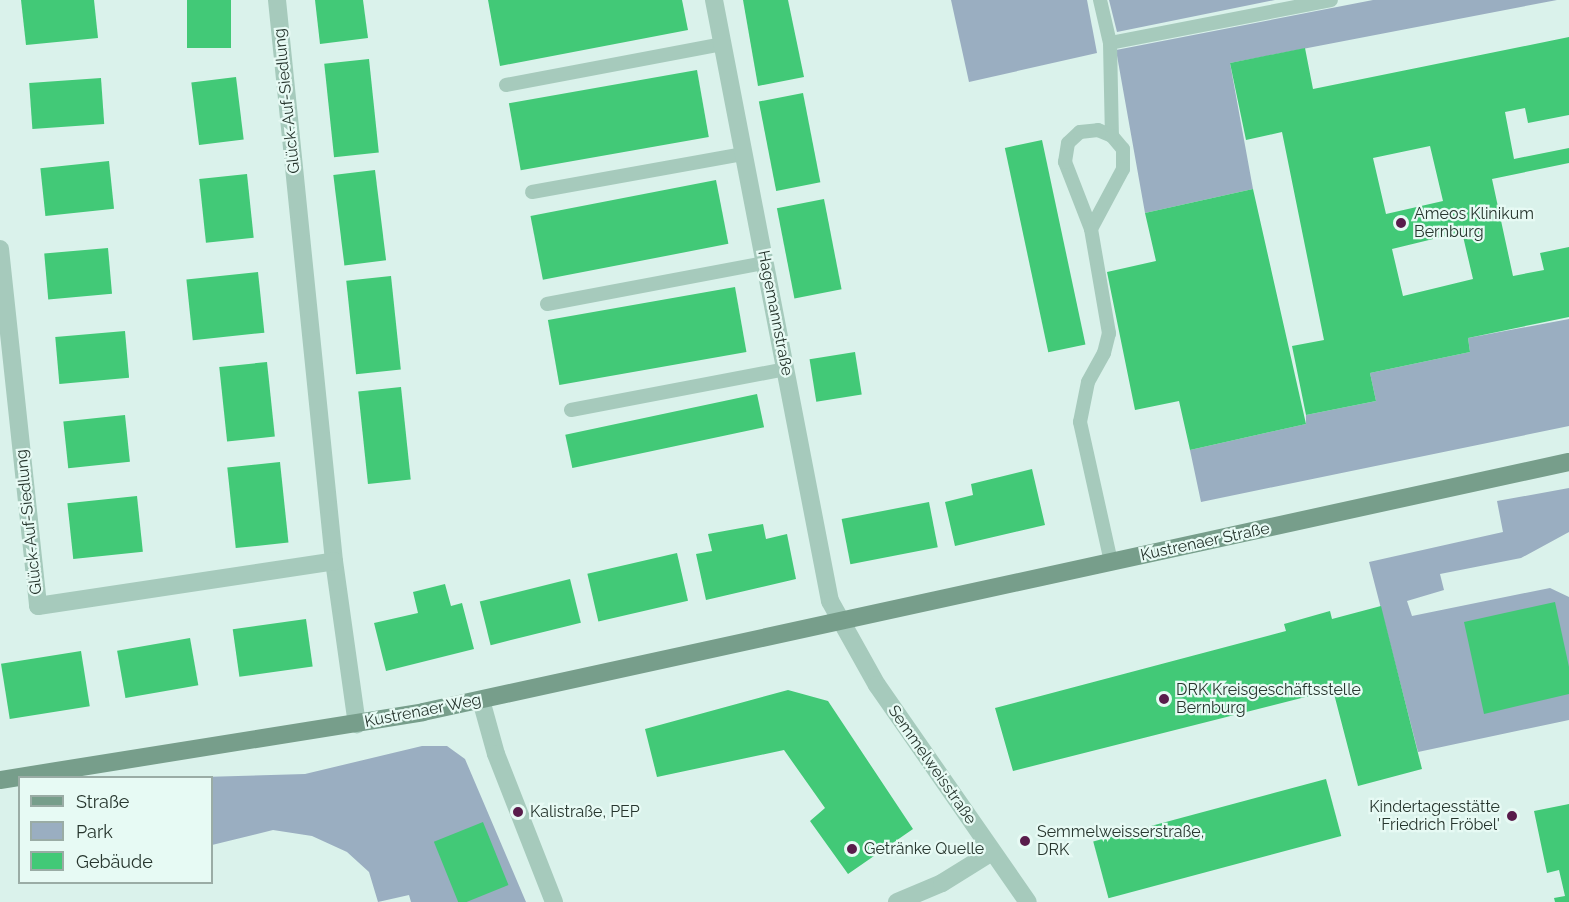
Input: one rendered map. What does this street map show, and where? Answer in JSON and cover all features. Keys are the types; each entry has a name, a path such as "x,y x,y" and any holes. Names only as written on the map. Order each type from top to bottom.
{"street":[{"name":"Glück-Auf-Siedlung","path":"276,0 334,561 357,724"},
{"name":"Hagemannstraße","path":"714,0 830,601 842,623"},
{"name":"Glück-Auf-Siedlung","path":"0,249 38,606 334,561"},
{"name":"Kustrenaer Straße","path":"842,623 1569,462"},
{"name":"Kustrenaer Weg","path":"26,776 357,724 842,623"},
{"name":"Semmelweisstraße","path":"842,623 877,685 1028,902"},
{"path":"481,700 496,754 554,902"},
{"name":"Kustrenaer Weg","path":"0,780 18,777"},
{"path":"897,902 942,883 992,852"}],"lane":[{"path":"1100,0 1110,43 1112,136"},
{"path":"1110,43 1332,0"},
{"path":"506,86 723,44"},
{"path":"1091,229 1123,169 1123,149 1112,136 1098,130 1080,132 1068,143 1065,162 1091,229 1109,333 1104,353 1089,382 1080,422 1111,562"},
{"path":"532,192 744,154"},
{"path":"547,304 765,263"},
{"path":"571,410 785,369"}],"green space":[{"path":"951,0 1087,0 1097,53 969,82"},
{"path":"1109,0 1275,0 1117,32"},
{"path":"1373,0 1557,0 1230,63 1253,189 1145,213 1116,50"},
{"path":"1569,319 1569,426 1201,502 1190,450 1306,424 1306,415 1376,401 1370,373 1470,352 1468,338"},
{"path":"1569,488 1569,532 1521,558 1440,574 1444,590 1407,601 1412,616 1550,588 1569,597 1569,720 1418,752 1369,562 1503,532 1497,501"},
{"path":"422,746 447,746 465,759 526,902 411,902 409,895 378,902 369,872 347,852 312,836 273,830 213,845 213,777 305,774"}],"building":[{"path":"21,0 94,0 98,38 26,45"},
{"path":"187,0 231,0 231,48 187,48"},
{"path":"315,0 363,0 368,38 320,44"},
{"path":"488,0 682,0 688,30 500,66"},
{"path":"743,0 788,0 804,77 758,86"},
{"name":"Ameos Klinikum Bernburg","path":"1569,37 1569,115 1528,123 1525,108 1505,112 1514,159 1569,148 1569,163 1492,179 1513,276 1544,270 1540,253 1569,247 1569,317 1468,338 1470,352 1370,373 1376,401 1306,415 1292,346 1324,340 1282,132 1246,140 1230,63 1305,48 1313,89","holes":["1430,146 1443,201 1386,214 1373,158","1462,232 1473,279 1403,296 1392,249"]},
{"path":"369,59 379,152 334,157 324,64"},
{"path":"697,70 709,137 521,170 509,103"},
{"path":"236,77 244,140 199,145 191,82"},
{"path":"101,78 104,124 32,129 29,83"},
{"path":"803,93 820,182 776,191 759,102"},
{"path":"1042,140 1085,344 1048,352 1005,148"},
{"path":"109,161 114,209 45,216 40,168"},
{"path":"375,170 386,260 344,265 333,175"},
{"path":"247,174 254,238 206,243 199,179"},
{"path":"716,180 728,244 543,280 530,216"},
{"path":"1253,189 1306,424 1190,450 1179,401 1135,410 1107,272 1156,261 1145,213"},
{"path":"824,199 842,289 794,298 777,208"},
{"path":"108,248 112,294 48,299 44,254"},
{"path":"258,272 264,333 193,340 186,280"},
{"path":"391,276 401,369 356,374 346,281"},
{"path":"735,287 746,352 559,385 548,320"},
{"path":"125,331 129,378 59,384 55,337"},
{"path":"855,352 862,394 816,402 810,359"},
{"path":"267,362 275,437 227,442 219,367"},
{"path":"401,387 411,479 368,484 358,391"},
{"path":"757,394 764,427 572,468 565,435"},
{"path":"125,415 130,462 68,468 63,421"},
{"path":"280,462 288,543 236,548 227,468"},
{"path":"1032,469 1045,525 955,546 945,502 973,495 971,484"},
{"path":"137,496 143,552 73,559 67,503"},
{"path":"929,502 938,547 850,564 842,519"},
{"path":"763,524 766,539 787,534 796,579 706,600 696,554 712,551 708,534"},
{"path":"677,553 688,601 598,621 587,574"},
{"path":"570,579 581,623 491,645 480,601"},
{"path":"445,584 451,606 462,603 474,649 386,671 374,623 418,613 413,592"},
{"path":"1555,602 1569,667 1569,694 1484,714 1464,622"},
{"name":"DRK Kreisgeschäftsstelle Bernburg","path":"1381,606 1422,769 1358,786 1333,690 1013,771 995,708 1286,631 1284,624 1330,611 1332,619"},
{"path":"306,619 313,667 239,677 233,629"},
{"path":"190,638 198,685 125,698 117,651"},
{"path":"81,651 90,706 10,719 1,664"},
{"path":"788,690 828,701 913,829 848,874 810,821 825,808 784,750 657,777 645,729"},
{"path":"1326,779 1341,836 1108,898 1093,841"},
{"path":"1569,804 1569,902 1555,902 1554,898 1565,896 1559,870 1547,873 1534,811"},
{"path":"483,822 508,885 467,902 458,902 434,842"}],"place":[{"name":"Ameos Klinikum Bernburg","path":"1401,223"},
{"name":"DRK Kreisgeschäftsstelle Bernburg","path":"1164,699"},
{"name":"Kalistraße, PEP","path":"518,812"},
{"name":"Kindertagesstätte 'Friedrich Fröbel'","path":"1512,816"},
{"name":"Semmelweisserstraße, DRK","path":"1025,841"},
{"name":"Getränke Quelle","path":"852,849"}]}
